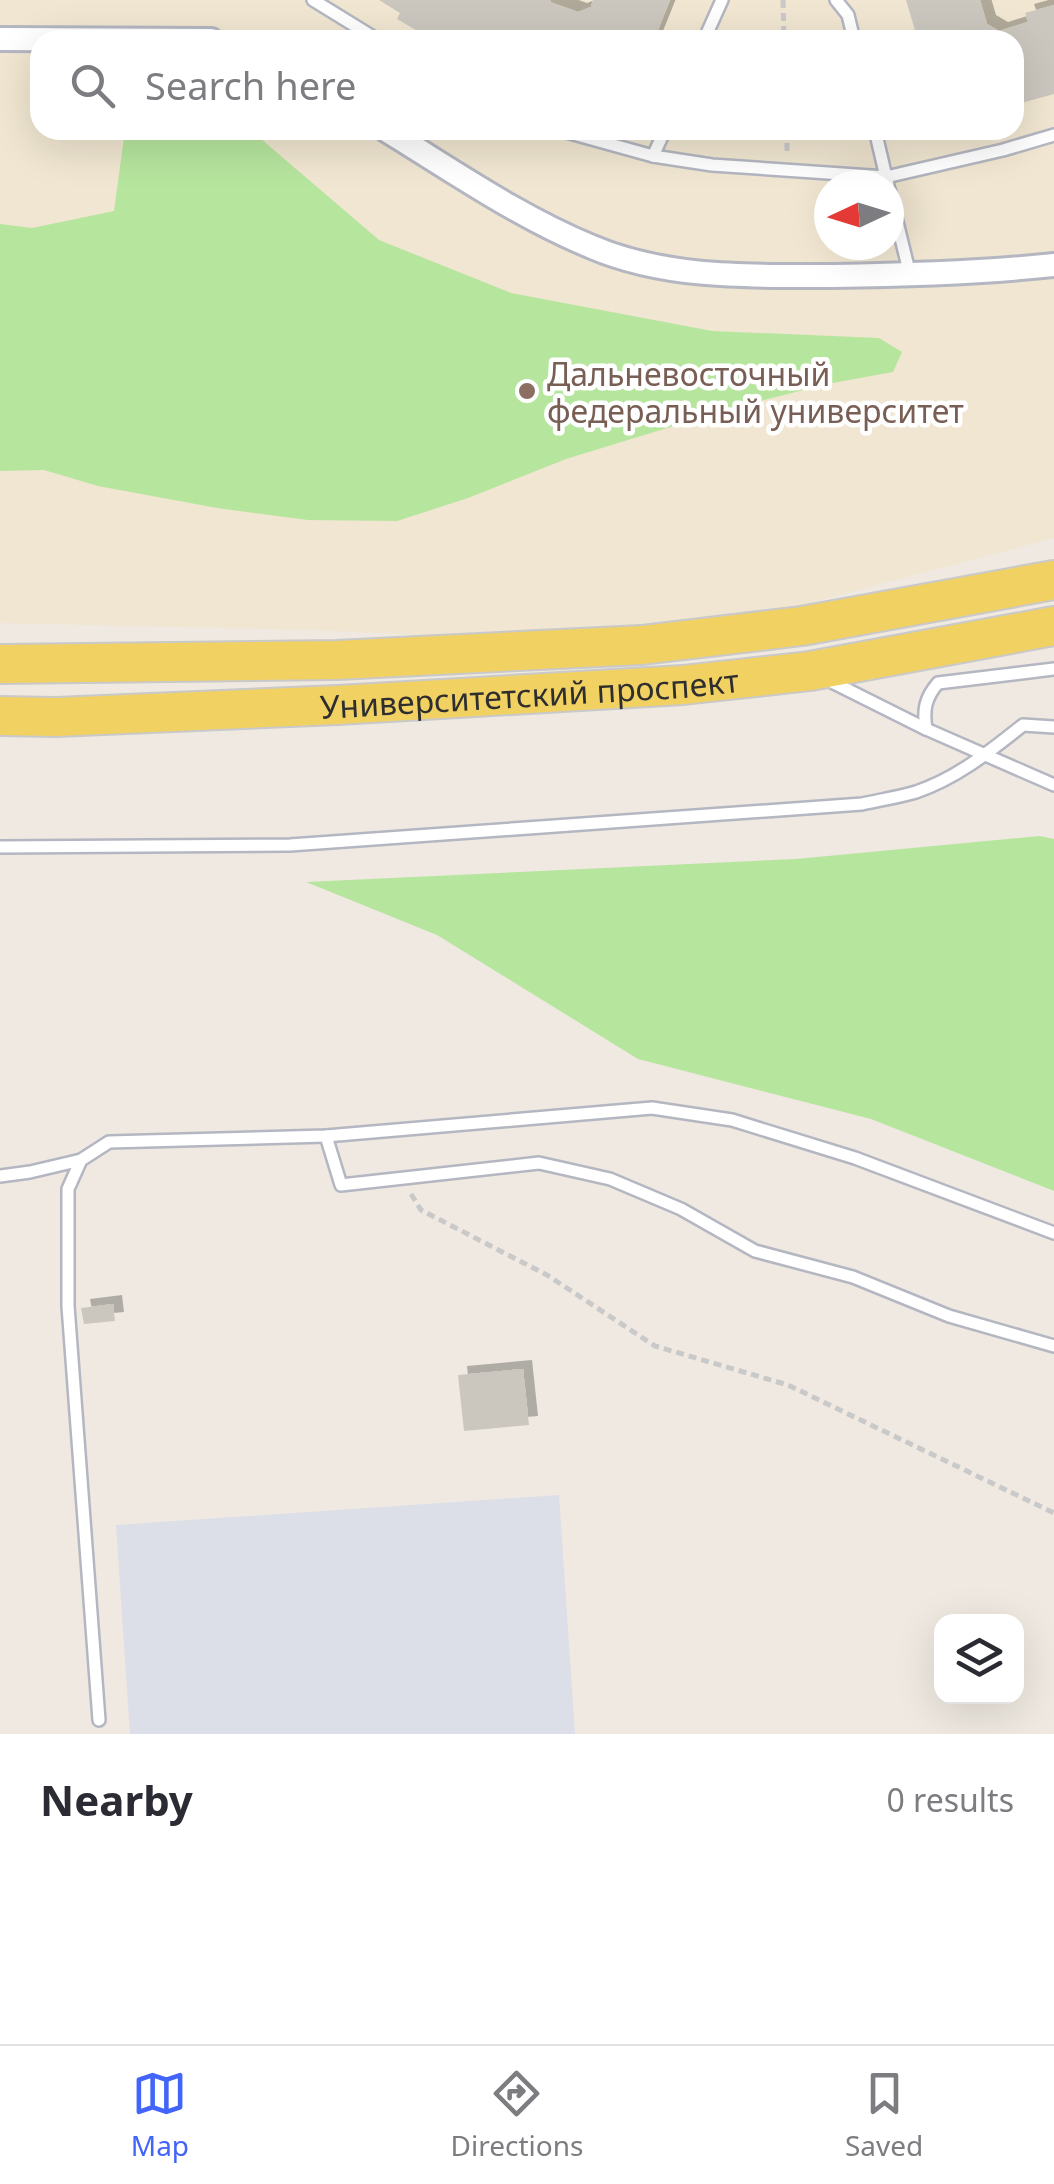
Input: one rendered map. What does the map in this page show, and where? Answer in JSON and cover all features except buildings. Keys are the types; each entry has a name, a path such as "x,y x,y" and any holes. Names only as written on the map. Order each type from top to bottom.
{"main road":[{"name":"Университетский проспект","path":"0,664 337,660 642,644 802,626 1054,580"},
{"name":"Университетский проспект","path":"0,716 357,704 682,685 810,671 1054,626"}],"street":[{"path":"0,39 30,39"},
{"path":"402,140 525,216 594,248 638,262 699,273 780,276 910,275 1054,265"}],"lane":[{"path":"313,0 362,30"},
{"path":"708,30 722,0"},
{"path":"836,0 848,15 852,30"},
{"path":"904,179 1054,135"},
{"path":"596,140 654,156 814,176"},
{"path":"654,156 661,140"},
{"path":"877,140 885,170"},
{"path":"904,250 910,275"},
{"path":"926,729 926,700 938,683 1054,669"},
{"path":"810,671 926,729 1054,785"},
{"path":"0,847 290,846 862,804 915,792 952,777 1022,725 1054,727"},
{"path":"0,1176 81,1160 109,1142 326,1136 652,1108 732,1120 838,1153 1054,1233"},
{"path":"326,1136 341,1185 540,1163 610,1179 680,1208 756,1252 853,1277 949,1316 1054,1346"},
{"path":"81,1160 68,1189 68,1306 99,1720"}],"path":[{"path":"784,0 784,30"},
{"path":"402,1178 421,1210 547,1276 655,1346 788,1385 1054,1514"}],"shaded area":[{"name":"Дальневосточный федеральный университет","path":"0,0 1054,0 1054,538 802,605 684,625 523,639 0,623"},
{"path":"559,1495 575,1734 130,1734 116,1525"}],"green space":[{"path":"124,140 262,140 379,240 511,293 712,331 879,338 902,352 893,372 729,409 566,459 397,521 308,520 98,486 44,470 0,471 0,224 32,228 114,211"},
{"path":"1039,836 1054,839 1054,1191 871,1119 638,1059 437,935 306,882 796,859"}],"place":[{"name":"Дальневосточный федеральный университет","path":"527,391"}]}
